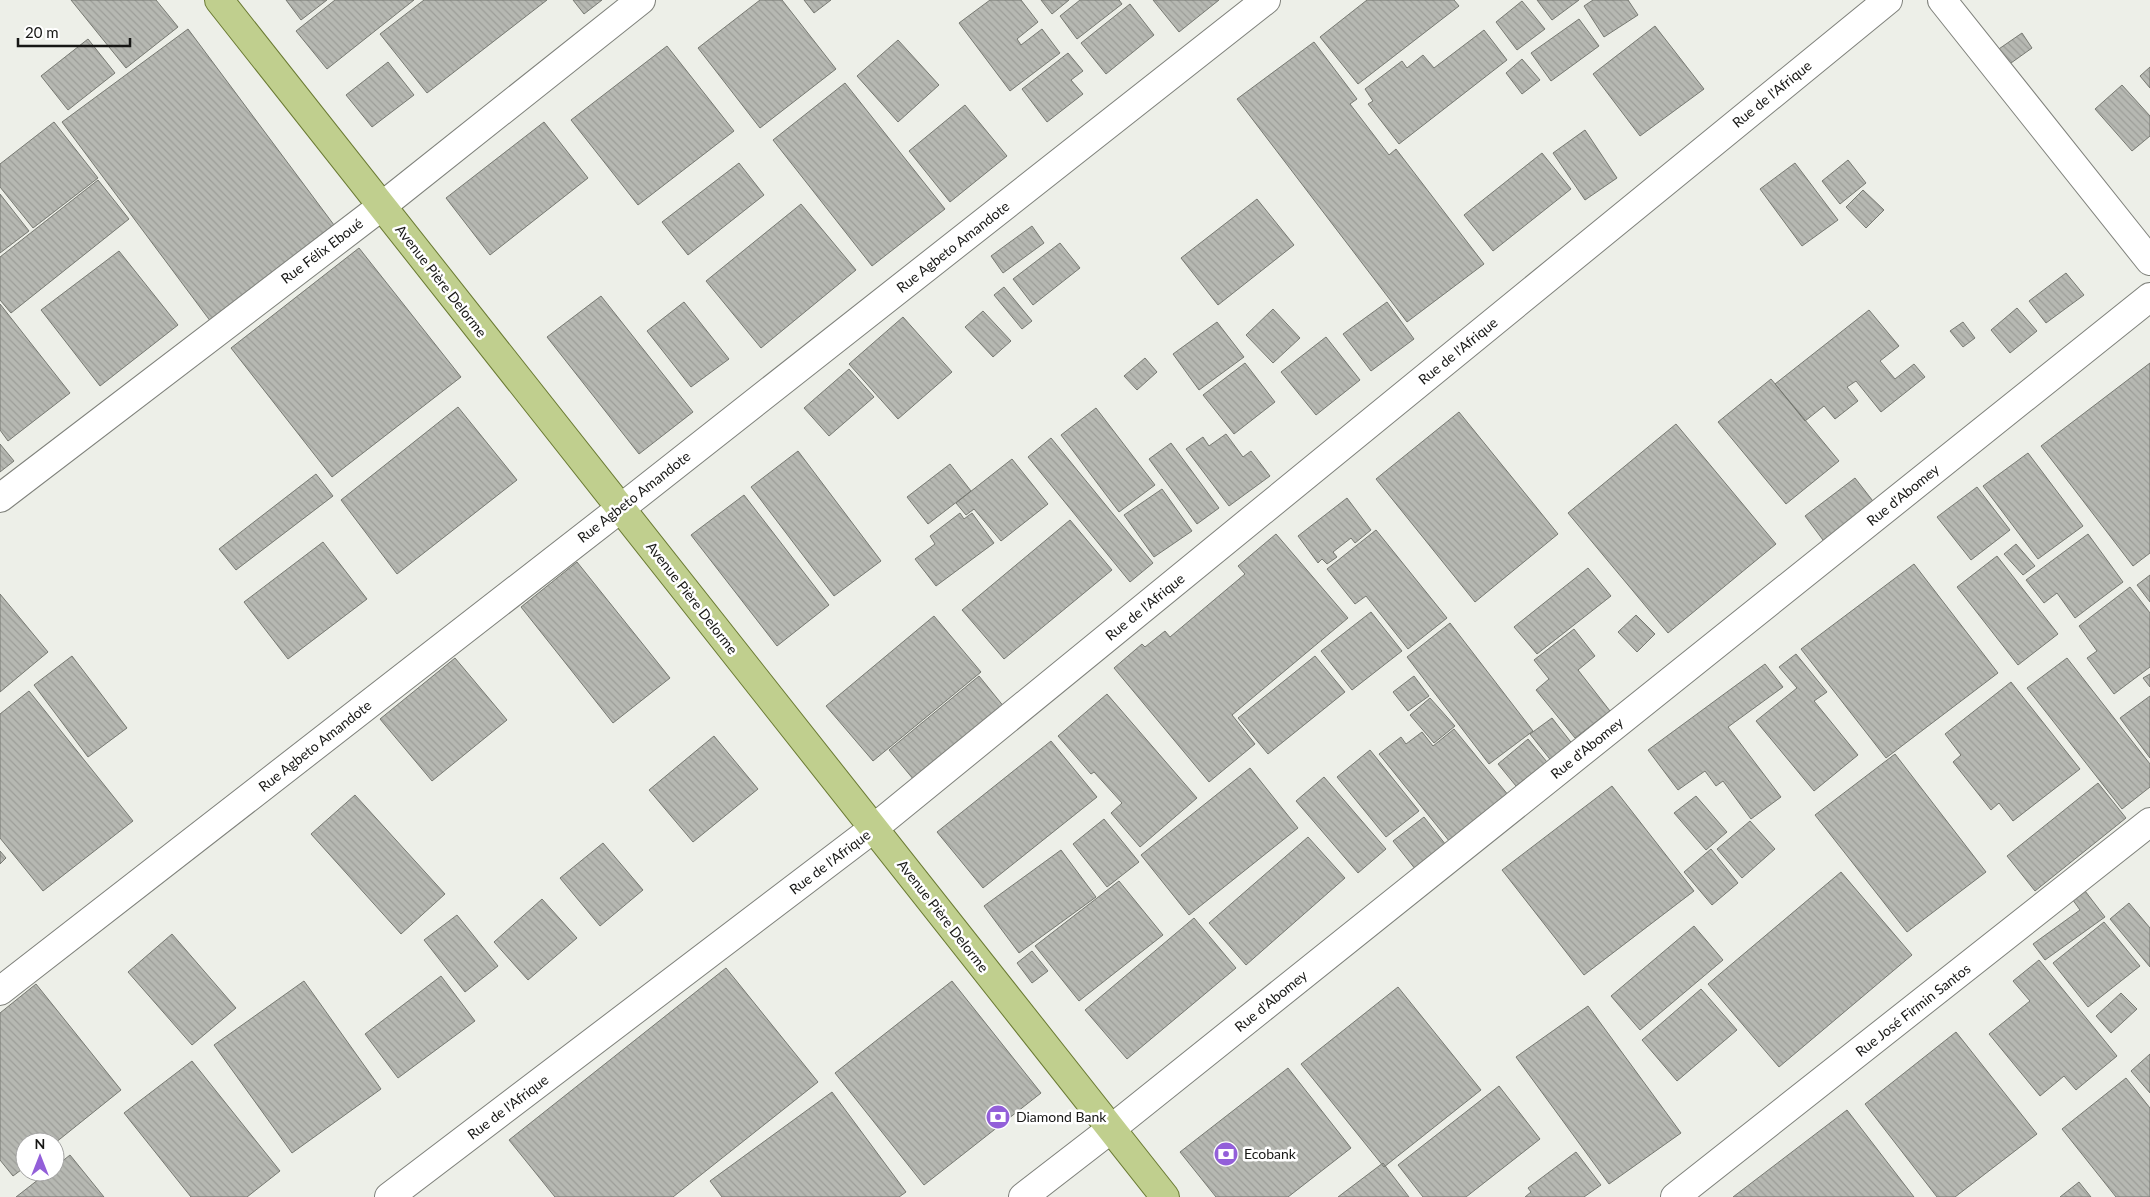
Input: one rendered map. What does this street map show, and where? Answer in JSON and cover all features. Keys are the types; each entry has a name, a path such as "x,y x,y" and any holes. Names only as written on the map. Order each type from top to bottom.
{"main road":[{"name":"Avenue Pière Delorme","path":"219,0 1166,1197"}],"street":[{"name":"Rue Félix Eboué","path":"0,498 382,206 641,0"},
{"name":"Rue Agbeto Amandote","path":"0,992 621,508 1266,0"},
{"name":"Rue de l'Afrique","path":"389,1197 874,828 1888,0"},
{"path":"1942,0 2150,261"},
{"name":"Rue d'Abomey","path":"1023,1197 2150,297"},
{"name":"Rue José Firmin Santos","path":"1675,1197 2150,822"}],"building":[{"path":"71,0 156,0 178,27 126,68"},
{"path":"286,0 327,0 301,20"},
{"path":"335,0 414,0 327,69 296,31"},
{"path":"424,0 547,0 427,93 380,34"},
{"path":"573,0 602,0 584,14"},
{"path":"760,0 782,0 836,69 760,128 698,48"},
{"path":"804,0 831,0 814,13"},
{"path":"990,0 1021,0 1038,22 1017,39 1021,45 1042,29 1060,53 1010,91 959,23"},
{"path":"1041,0 1069,0 1052,14"},
{"path":"1080,0 1119,0 1122,4 1077,39 1060,16"},
{"path":"1153,0 1219,0 1179,32"},
{"path":"1367,0 1454,0 1459,6 1358,84 1320,37"},
{"path":"1537,0 1579,0 1552,20"},
{"path":"1593,0 1628,0 1638,15 1604,37 1584,6"},
{"path":"1522,1 1545,29 1517,50 1496,22"},
{"path":"1130,4 1154,35 1106,74 1081,43"},
{"path":"1579,19 1599,46 1551,81 1531,53"},
{"path":"1655,26 1704,89 1640,136 1593,74"},
{"path":"188,29 337,229 211,322 62,122"},
{"path":"1484,30 1507,60 1399,144 1368,104 1373,101 1365,89 1402,61 1407,68 1423,55 1434,68"},
{"path":"2022,33 2032,48 2004,68 1993,53"},
{"path":"88,39 115,73 68,110 41,76"},
{"path":"898,40 939,85 898,122 857,76"},
{"path":"1314,42 1357,99 1350,104 1389,155 1396,149 1484,264 1407,322 1237,99"},
{"path":"667,46 734,131 638,205 571,120"},
{"path":"1068,53 1083,71 1071,80 1083,94 1047,122 1022,89"},
{"path":"1522,59 1540,80 1522,94 1506,73"},
{"path":"388,62 414,95 372,127 346,95"},
{"path":"2150,67 2150,88 2140,76"},
{"path":"845,83 945,209 872,266 773,140"},
{"path":"2122,85 2150,116 2150,136 2132,151 2095,109"},
{"path":"965,105 1007,156 950,202 909,151"},
{"path":"54,122 98,178 33,228 0,187 0,164"},
{"path":"544,122 588,178 490,255 446,198"},
{"path":"1585,130 1617,178 1585,200 1553,153"},
{"path":"1542,153 1571,189 1493,251 1464,215"},
{"path":"1848,160 1866,183 1840,204 1822,181"},
{"path":"739,163 764,195 688,255 662,222"},
{"path":"1795,163 1838,220 1802,246 1760,189"},
{"path":"98,180 129,219 11,313 0,300 0,257"},
{"path":"1863,190 1884,210 1866,228 1846,207"},
{"path":"0,194 29,231 0,253"},
{"path":"1257,199 1294,245 1218,305 1181,258"},
{"path":"801,204 856,270 761,348 706,281"},
{"path":"1032,226 1044,243 1003,273 991,256"},
{"path":"1060,243 1080,268 1033,305 1013,279"},
{"path":"359,248 461,377 332,477 231,348"},
{"path":"119,251 178,325 100,386 41,310"},
{"path":"2066,273 2084,295 2046,323 2029,301"},
{"path":"1004,287 1032,321 1022,329 994,295"},
{"path":"601,296 693,412 639,454 547,337"},
{"path":"684,302 729,359 691,387 647,331"},
{"path":"1387,302 1414,339 1371,371 1343,334"},
{"path":"0,304 70,393 8,441 0,430"},
{"path":"2017,308 2037,331 2010,353 1991,330"},
{"path":"1273,309 1300,338 1273,363 1246,335"},
{"path":"1869,310 1899,346 1880,361 1895,379 1914,364 1925,377 1881,412 1856,381 1847,387 1858,401 1835,419 1824,406 1805,421 1775,384"},
{"path":"983,311 1011,341 993,357 965,327"},
{"path":"903,317 952,372 898,419 849,364"},
{"path":"1217,322 1244,357 1199,390 1173,354"},
{"path":"1963,322 1975,338 1963,347 1950,331"},
{"path":"1326,337 1360,380 1316,415 1281,372"},
{"path":"1145,358 1157,372 1137,390 1124,376"},
{"path":"1245,363 1275,402 1234,434 1203,395"},
{"path":"2150,363 2150,553 2133,566 2041,446"},
{"path":"849,369 874,397 829,436 804,408"},
{"path":"1771,379 1839,461 1786,504 1718,422"},
{"path":"458,407 517,480 397,574 341,500"},
{"path":"1096,408 1155,485 1119,512 1061,435"},
{"path":"1459,412 1558,534 1475,602 1376,479"},
{"path":"1676,424 1776,544 1668,633 1568,513"},
{"path":"1226,434 1243,457 1251,451 1270,476 1229,506 1186,449 1203,437 1209,446"},
{"path":"1051,438 1153,563 1130,582 1028,457"},
{"path":"1171,443 1219,508 1197,524 1149,459"},
{"path":"0,444 14,461 0,472"},
{"path":"798,451 881,561 834,596 751,487"},
{"path":"2028,453 2083,526 2038,559 1983,486"},
{"path":"1012,459 1048,504 1001,541 974,509 966,515 956,503"},
{"path":"950,464 971,491 928,524 907,497"},
{"path":"316,474 333,496 236,570 219,549"},
{"path":"1855,478 1876,505 1826,544 1805,516"},
{"path":"1977,487 2010,530 1971,560 1937,517"},
{"path":"1162,489 1192,531 1154,557 1124,515"},
{"path":"744,495 829,605 777,646 691,535"},
{"path":"1347,498 1371,530 1355,543 1351,538 1333,552 1337,557 1327,564 1322,559 1318,563 1298,536"},
{"path":"960,513 964,519 972,513 994,543 936,586 915,559 935,544 930,536"},
{"path":"1070,520 1112,570 1004,659 962,610"},
{"path":"1376,530 1447,618 1408,649 1366,596 1355,604 1327,569"},
{"path":"1276,534 1348,618 1232,715 1255,744 1209,782 1114,668 1142,644 1145,647 1165,631 1170,637 1245,574 1238,566"},
{"path":"2088,534 2123,582 2075,618 2057,593 2044,603 2026,580"},
{"path":"323,542 367,599 288,659 244,602"},
{"path":"2016,544 2035,566 2023,575 2004,554"},
{"path":"1997,556 2058,634 2018,665 1957,587"},
{"path":"577,562 670,678 613,723 521,607"},
{"path":"1914,564 1998,673 1886,758 1801,649"},
{"path":"1588,568 1611,596 1537,654 1514,627"},
{"path":"2150,575 2150,602 2137,585"},
{"path":"2130,587 2150,613 2150,667 2114,694 2087,658 2097,651 2079,626"},
{"path":"0,594 48,652 0,692"},
{"path":"1371,612 1402,651 1352,690 1321,651"},
{"path":"1636,615 1655,634 1637,652 1618,632"},
{"path":"934,616 981,672 873,761 826,706"},
{"path":"1450,623 1533,731 1489,764 1407,657"},
{"path":"1574,629 1595,656 1578,670 1610,711 1575,738 1536,690 1549,679 1534,660"},
{"path":"1796,654 1827,692 1814,701 1858,755 1814,791 1756,721 1797,688 1779,667"},
{"path":"72,656 127,728 88,757 34,685"},
{"path":"1315,656 1345,692 1268,754 1238,718"},
{"path":"455,658 507,720 432,781 380,719"},
{"path":"2067,658 2150,764 2150,787 2122,809 2027,688"},
{"path":"1765,664 1783,687 1728,727 1781,797 1751,819 1723,781 1716,786 1705,771 1678,790 1648,750"},
{"path":"2150,674 2150,687 2143,678"},
{"path":"979,676 1009,713 919,786 889,750"},
{"path":"1414,676 1429,696 1408,711 1393,692"},
{"path":"2011,682 2080,769 2013,821 1999,803 1991,810 1953,762 1961,755 1945,734"},
{"path":"29,691 133,821 43,891 0,838 0,714"},
{"path":"1107,694 1197,798 1140,847 1111,813 1122,803 1094,772 1091,774 1058,736"},
{"path":"2150,696 2150,758 2120,718"},
{"path":"1430,698 1455,726 1434,743 1410,715"},
{"path":"1552,718 1574,746 1553,763 1530,734"},
{"path":"1454,729 1509,796 1450,842 1379,754 1401,737 1406,744 1422,732 1433,746"},
{"path":"714,736 758,789 693,842 649,790"},
{"path":"1528,739 1547,762 1516,786 1498,764"},
{"path":"1051,741 1097,797 983,888 937,832"},
{"path":"1370,750 1419,811 1386,837 1337,777"},
{"path":"1895,754 1986,872 1907,932 1815,815"},
{"path":"1250,768 1298,828 1189,915 1141,855"},
{"path":"1324,777 1386,849 1358,873 1296,801"},
{"path":"2098,783 2126,818 2035,891 2007,856"},
{"path":"1612,786 1694,891 1584,975 1502,870"},
{"path":"355,795 445,894 401,934 311,834"},
{"path":"1696,796 1727,832 1706,850 1674,813"},
{"path":"1424,817 1446,845 1416,870 1393,841"},
{"path":"1104,819 1139,862 1107,887 1073,844"},
{"path":"1750,821 1775,849 1742,878 1717,849"},
{"path":"1308,837 1345,878 1246,965 1209,923"},
{"path":"603,843 643,890 600,926 560,878"},
{"path":"1711,849 1738,883 1712,905 1684,872"},
{"path":"1061,850 1096,897 1019,953 984,906"},
{"path":"0,851 6,858 0,864"},
{"path":"1841,872 1912,955 1779,1067 1708,984"},
{"path":"1119,881 1163,935 1079,1001 1035,946"},
{"path":"2082,887 2105,917 2045,960 2033,944 2080,910 2070,896"},
{"path":"542,899 577,938 528,980 494,942"},
{"path":"2129,903 2150,928 2150,967 2110,919"},
{"path":"457,915 498,966 465,992 424,940"},
{"path":"1194,918 1236,968 1127,1059 1085,1010"},
{"path":"2104,922 2140,966 2088,1007 2053,963"},
{"path":"1694,926 1723,960 1640,1030 1611,996"},
{"path":"172,934 236,1008 192,1045 128,972"},
{"path":"1032,951 1048,971 1032,983 1017,963"},
{"path":"2039,960 2117,1056 2076,1090 2064,1076 2040,1096 1989,1034 2030,1001 2013,981"},
{"path":"726,968 818,1082 673,1197 555,1197 509,1140"},
{"path":"441,976 475,1021 398,1078 365,1034"},
{"path":"304,981 381,1089 292,1153 214,1045"},
{"path":"952,981 1041,1093 924,1185 835,1073"},
{"path":"36,984 121,1090 65,1135 65,1132 15,1132 15,1174 13,1176 0,1160 0,1013"},
{"path":"1398,987 1481,1090 1384,1167 1301,1064"},
{"path":"1701,989 1737,1030 1677,1081 1642,1040"},
{"path":"2121,993 2137,1009 2111,1033 2096,1016"},
{"path":"1588,1006 1681,1133 1609,1184 1516,1057"},
{"path":"1956,1032 2037,1134 1955,1197 1937,1197 1865,1104"},
{"path":"2150,1054 2150,1093 2131,1071"},
{"path":"192,1061 280,1171 247,1197 191,1197 124,1113"},
{"path":"1288,1068 1351,1148 1288,1197 1216,1197 1180,1152"},
{"path":"2126,1078 2150,1108 2150,1197 2116,1197 2062,1129"},
{"path":"1499,1086 1540,1139 1466,1197 1423,1197 1398,1165"},
{"path":"832,1092 906,1192 899,1197 722,1197 710,1181"},
{"path":"1847,1110 1914,1197 1733,1197"},
{"path":"1576,1152 1601,1185 1584,1197 1525,1197 1531,1192 1528,1188"},
{"path":"70,1155 104,1197 16,1197 35,1182 65,1182 65,1159"},
{"path":"1383,1163 1409,1197 1338,1197"},
{"path":"2079,1182 2091,1197 2060,1197"}],"place":[{"name":"Diamond Bank","path":"998,1117"},
{"name":"Ecobank","path":"1226,1154"}]}
